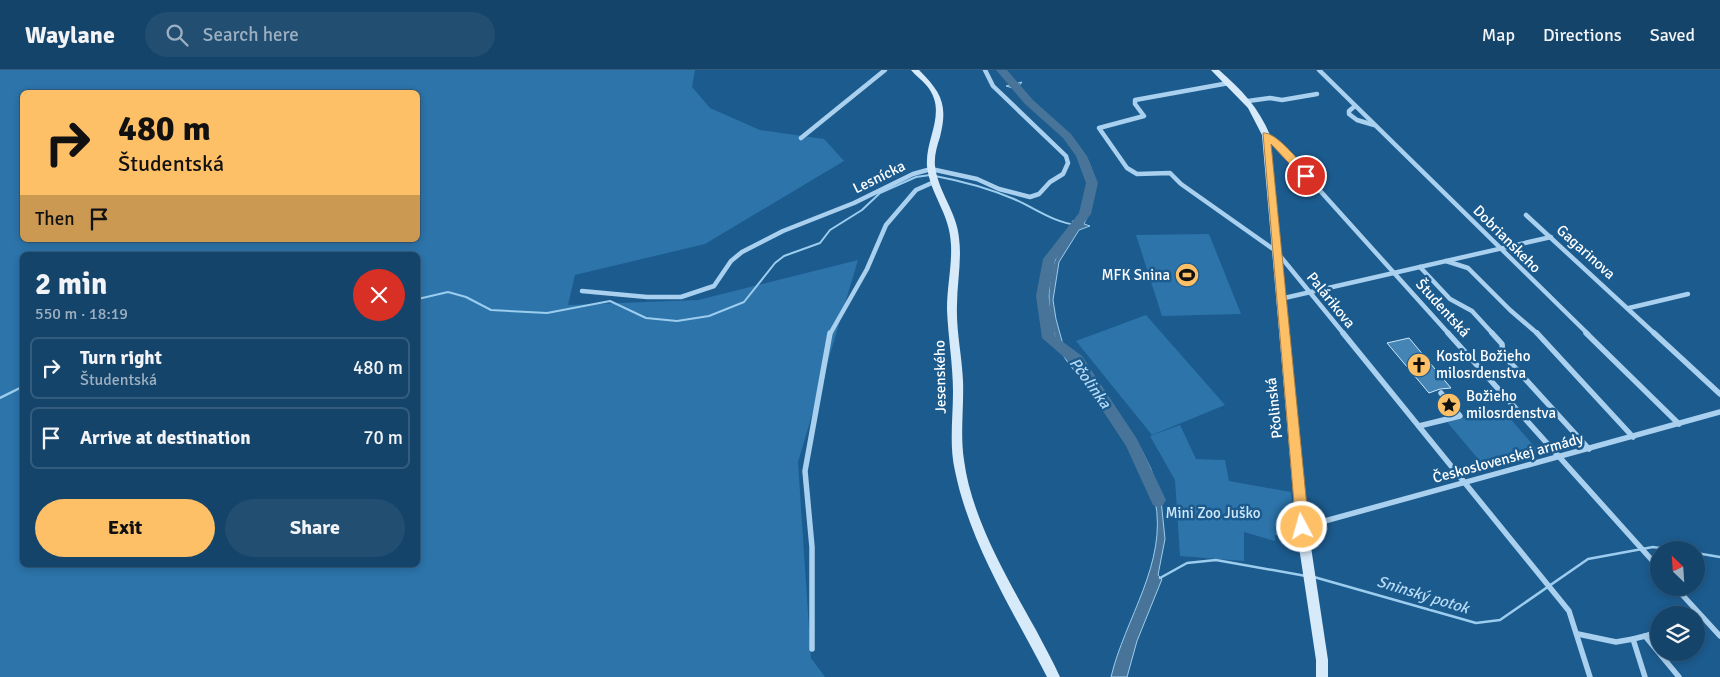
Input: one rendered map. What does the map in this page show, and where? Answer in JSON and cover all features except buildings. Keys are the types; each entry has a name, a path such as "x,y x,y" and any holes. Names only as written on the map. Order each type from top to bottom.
{"street":[{"path":"801,138 885,70"},
{"name":"Jesenského","path":"916,70 928,82 941,106 931,169 934,182 951,213 955,237 956,278 952,307 958,390 956,428 960,470 972,510 994,562 1054,677"},
{"name":"Lesnícka","path":"582,290 647,297 681,297 714,286 731,261 742,252 783,232 854,203 906,177 931,169 978,179 999,189 1030,197 1039,194 1050,182 1063,174 1068,163 1066,156 993,86 985,70"},
{"name":"Pčolinská","path":"1215,70 1248,101 1261,120 1266,135 1302,527 1308,578 1322,660 1322,677"},
{"name":"Dobrianskeho","path":"1319,70 1679,424"},
{"name":"Palárikova","path":"1229,83 1135,100 1135,104 1144,116 1099,128 1127,168 1138,174 1170,173 1181,184 1276,251 1569,611 1578,634 1590,677"},
{"path":"1248,101 1270,98 1282,100 1317,94"},
{"path":"1355,106 1349,111 1349,114 1357,120 1374,125"},
{"name":"Študentská","path":"1266,135 1278,144 1650,558"},
{"path":"812,649 812,547 805,471 830,333 867,270 886,225 916,190 934,182"},
{"name":"Gagarinova","path":"1526,215 1718,388 1720,394"},
{"path":"1280,299 1551,237"},
{"path":"1446,261 1453,265 1468,268 1510,310 1544,340 1590,393 1633,437"},
{"path":"1420,267 1450,298 1472,311 1502,344 1503,354 1507,359 1589,449"},
{"path":"1629,308 1688,294"},
{"path":"1419,426 1460,416 1441,393"},
{"name":"Československej armády","path":"1302,527 1720,412"},
{"path":"1683,596 1720,636"},
{"path":"1578,634 1616,642 1650,635"},
{"path":"1645,636 1680,677"},
{"path":"1632,639 1645,677"}],"green space":[{"path":"0,70 695,70 692,87 710,108 760,130 824,139 844,161 705,244 575,275 568,305 698,300 858,260 798,462 811,658 825,677 0,677"},
{"name":"MFK Snina","path":"1209,234 1241,314 1162,316 1136,235"},
{"path":"1146,315 1225,405 1152,435 1076,341"},
{"path":"1502,409 1539,452 1485,467 1447,422"},
{"name":"Mini Zoo Juško","path":"1180,425 1196,459 1225,460 1229,481 1291,492 1296,538 1275,535 1275,541 1244,532 1244,561 1180,556 1175,480 1150,436"}],"shaded area":[{"path":"1022,82 1018,87 1078,146 1089,162 1094,179 1093,200 1084,224 1090,226 1079,230 1059,262 1053,300 1065,352 1123,423 1140,447 1151,469 1161,500 1165,539 1158,575 1162,579 1137,641 1127,677 1111,677 1117,655 1143,590 1156,546 1155,500 1146,470 1132,442 1114,417 1069,364 1057,342 1050,315 1049,288 1051,275 1058,254 1077,228 1072,221 1076,222 1092,195 1093,177 1078,149 1065,135 1016,89 1006,86"}],"waterway":[{"name":"Pčolinka","path":"1001,70 1029,102 1067,136 1081,156 1092,183 1085,214 1049,259 1042,296 1049,338 1077,360 1132,443 1158,500"},
{"path":"420,299 448,292 466,297 491,310 547,313 610,301 646,318 677,321 709,316 744,302 775,263 784,256 820,243 830,230 862,210 880,193 916,177 930,175"},
{"path":"935,176 994,191 1053,218 1078,225"},
{"path":"0,398 20,388"},
{"name":"Sninský potok","path":"1314,577 1476,623 1500,620 1588,559 1650,548"},
{"name":"Sninský potok","path":"1705,554 1720,557"},
{"name":"Sninský potok","path":"1160,578 1187,563 1216,560 1306,576"}],"place":[{"name":"MFK Snina","path":"1187,275"},
{"name":"Kostol Božieho milosrdenstva","path":"1419,365"},
{"name":"Božieho milosrdenstva","path":"1449,405"}],"route":[{"path":"1302,527 1266,135 1278,144 1306,176"}]}
